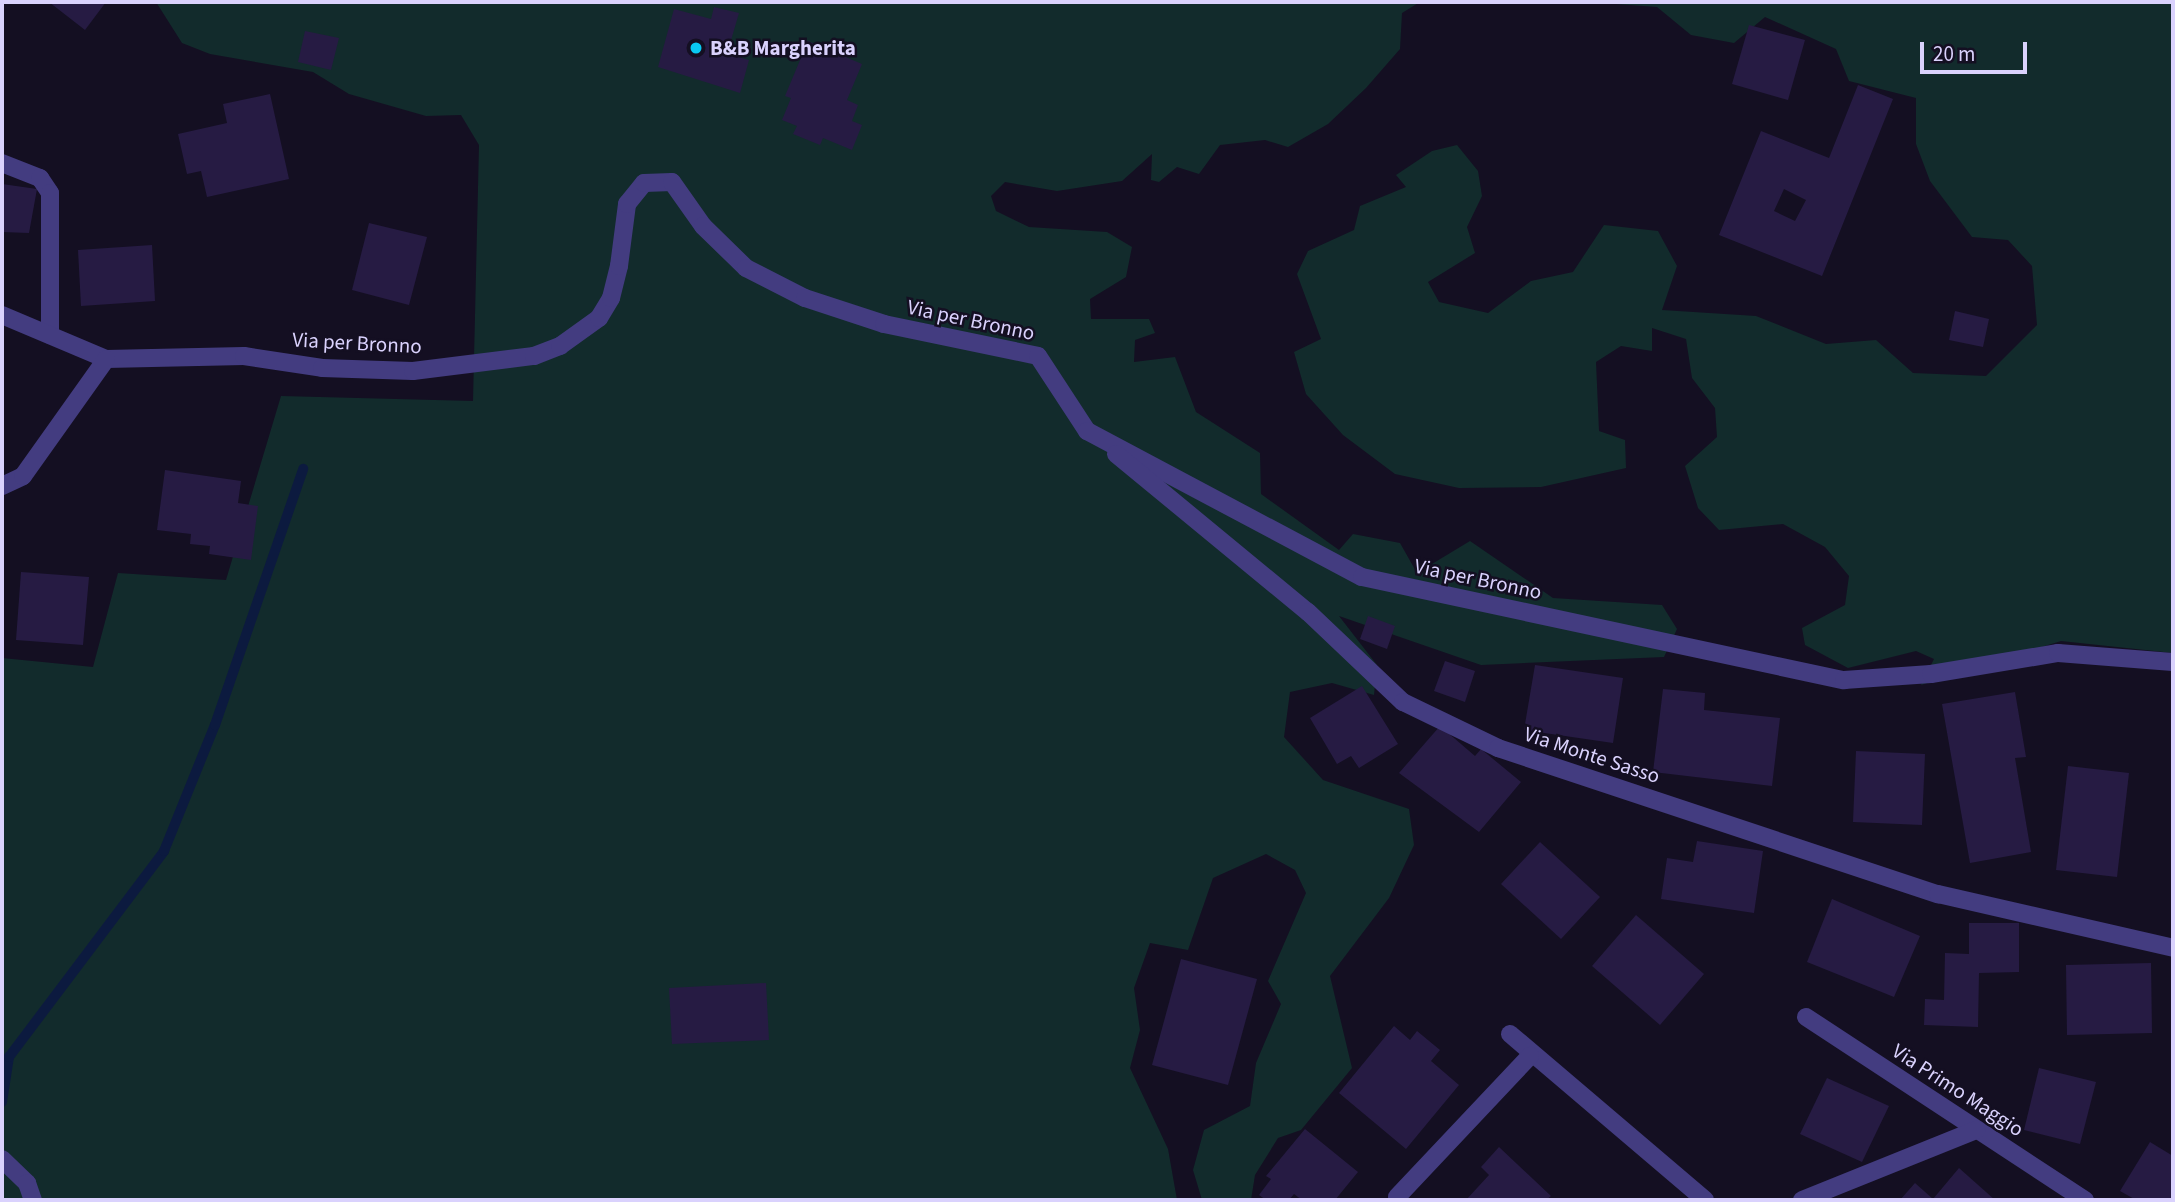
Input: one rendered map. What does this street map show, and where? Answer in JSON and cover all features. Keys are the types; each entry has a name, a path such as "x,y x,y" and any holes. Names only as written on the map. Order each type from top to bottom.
{"street":[{"path":"2,163 40,178 50,193 50,335"},
{"name":"Via per Bronno","path":"2,315 106,359 244,356 322,368 413,372 534,356 560,346 599,317 616,277 627,204 643,183 672,182 703,226 746,268 806,298 884,324 1038,356 1087,431 1362,577 1844,680 1931,674 2058,653 2173,663"},
{"path":"2,486 23,476 106,359"},
{"name":"Via Monte Sasso","path":"1087,431 1308,612 1403,702 1498,748 1938,894 2173,948"},
{"name":"Via Primo Maggio","path":"1807,1017 2085,1200"},
{"path":"1510,1034 1530,1056 1705,1200"},
{"path":"1396,1197 1530,1056"},
{"path":"1802,1200 1976,1130"},
{"path":"2,1159 27,1183 33,1200"}],"green space":[{"path":"156,2 1420,2 1402,13 1400,49 1366,88 1328,124 1288,147 1265,140 1220,145 1199,174 1177,167 1159,182 1151,180 1152,154 1122,181 1057,191 1005,182 991,196 996,211 1029,227 1107,232 1132,247 1126,277 1090,299 1091,319 1149,319 1155,333 1135,340 1134,362 1175,357 1196,412 1260,453 1261,494 1339,550 1353,534 1400,543 1417,573 1470,541 1553,598 1662,605 1677,629 1664,657 1481,665 1339,616 1377,665 1374,695 1332,683 1290,692 1284,737 1323,780 1409,809 1414,845 1389,898 1330,976 1352,1068 1301,1130 1278,1138 1255,1175 1251,1200 1202,1200 1193,1170 1204,1130 1250,1106 1256,1063 1281,1004 1268,981 1306,893 1295,870 1266,854 1213,878 1188,950 1150,943 1134,988 1140,1030 1130,1068 1168,1149 1177,1200 2,1200 2,658 93,667 118,573 226,580 281,396 473,401 479,145 461,115 426,116 349,94 313,72 210,54 182,43"},
{"path":"1588,2 2173,2 2173,653 2061,641 1921,685 1934,659 1916,651 1848,668 1805,645 1802,628 1845,605 1849,576 1825,547 1783,524 1719,530 1698,508 1685,466 1717,437 1715,408 1692,378 1686,339 1652,328 1652,351 1621,346 1596,362 1599,431 1625,440 1626,468 1541,487 1459,488 1395,474 1343,435 1306,394 1294,352 1321,339 1297,274 1308,251 1354,230 1360,206 1406,187 1396,175 1432,151 1457,145 1478,171 1482,196 1467,227 1475,253 1428,282 1439,302 1488,313 1531,281 1573,272 1604,225 1658,231 1677,266 1662,310 1756,316 1826,344 1876,340 1913,373 1986,376 2037,325 2032,266 2008,240 1972,237 1930,181 1916,144 1916,98 1849,81 1836,49 1765,17 1734,43 1691,35 1657,7"}],"building":[{"path":"49,2 106,2 85,30"},
{"path":"714,7 739,13 727,54 749,60 740,93 658,67 674,9 711,19"},
{"path":"1749,25 1805,40 1788,100 1732,84"},
{"path":"305,31 339,38 331,70 298,62"},
{"path":"808,41 862,64 847,100 858,105 852,121 862,125 852,150 823,138 820,145 793,134 797,126 782,120 791,98 785,96"},
{"path":"1858,85 1893,99 1822,276 1719,235 1761,131 1829,158","holes":["1784,189 1806,200 1795,221 1774,211"]},
{"path":"270,94 289,179 207,197 201,171 187,174 178,134 227,123 223,104"},
{"path":"2,184 37,189 29,233 2,232"},
{"path":"369,223 427,237 409,305 352,290"},
{"path":"152,245 155,301 81,306 78,250"},
{"path":"1955,311 1989,319 1983,347 1949,340"},
{"path":"165,470 241,481 238,503 258,506 251,560 209,554 210,546 190,544 191,534 157,530"},
{"path":"21,572 89,577 83,645 16,640"},
{"path":"1368,616 1395,626 1387,649 1360,639"},
{"path":"1445,661 1475,671 1465,702 1434,691"},
{"path":"1535,665 1623,678 1613,743 1524,730"},
{"path":"1362,686 1398,744 1359,768 1351,756 1337,764 1310,718"},
{"path":"1663,689 1705,693 1704,710 1780,718 1772,786 1653,772"},
{"path":"2015,692 2026,757 2015,758 2031,852 1970,863 1942,704"},
{"path":"1440,726 1475,756 1481,749 1521,782 1479,832 1399,773"},
{"path":"1856,751 1925,754 1922,825 1853,822"},
{"path":"2068,766 2129,773 2117,877 2056,870"},
{"path":"1697,841 1763,851 1754,913 1661,899 1667,858 1693,862"},
{"path":"1540,842 1600,897 1561,939 1501,884"},
{"path":"1832,899 1920,936 1894,997 1807,962"},
{"path":"1636,915 1704,974 1660,1025 1592,966"},
{"path":"1969,923 2019,923 2019,972 1979,973 1978,1027 1924,1025 1925,999 1944,1000 1945,953 1969,954"},
{"path":"1181,959 1257,979 1228,1085 1152,1065"},
{"path":"2151,963 2152,1033 2067,1035 2066,965"},
{"path":"766,983 769,1040 672,1044 669,988"},
{"path":"1394,1026 1410,1040 1417,1031 1440,1050 1431,1061 1459,1085 1406,1149 1339,1093"},
{"path":"2039,1068 2096,1082 2080,1144 2024,1130"},
{"path":"1827,1078 1889,1106 1862,1162 1800,1134"},
{"path":"1305,1129 1358,1172 1335,1200 1302,1200 1294,1194 1289,1200 1266,1200 1259,1195 1271,1179 1266,1176"},
{"path":"2150,1142 2173,1156 2173,1200 2136,1200 2120,1191"},
{"path":"1499,1147 1551,1196 1546,1200 1466,1200 1489,1175 1481,1167"},
{"path":"1959,1168 1995,1200 1900,1200 1915,1183 1933,1199"}],"waterway":[{"path":"2,1102 9,1057 164,851 215,725 303,469"}],"place":[{"name":"B&B Margherita","path":"696,48"}]}
